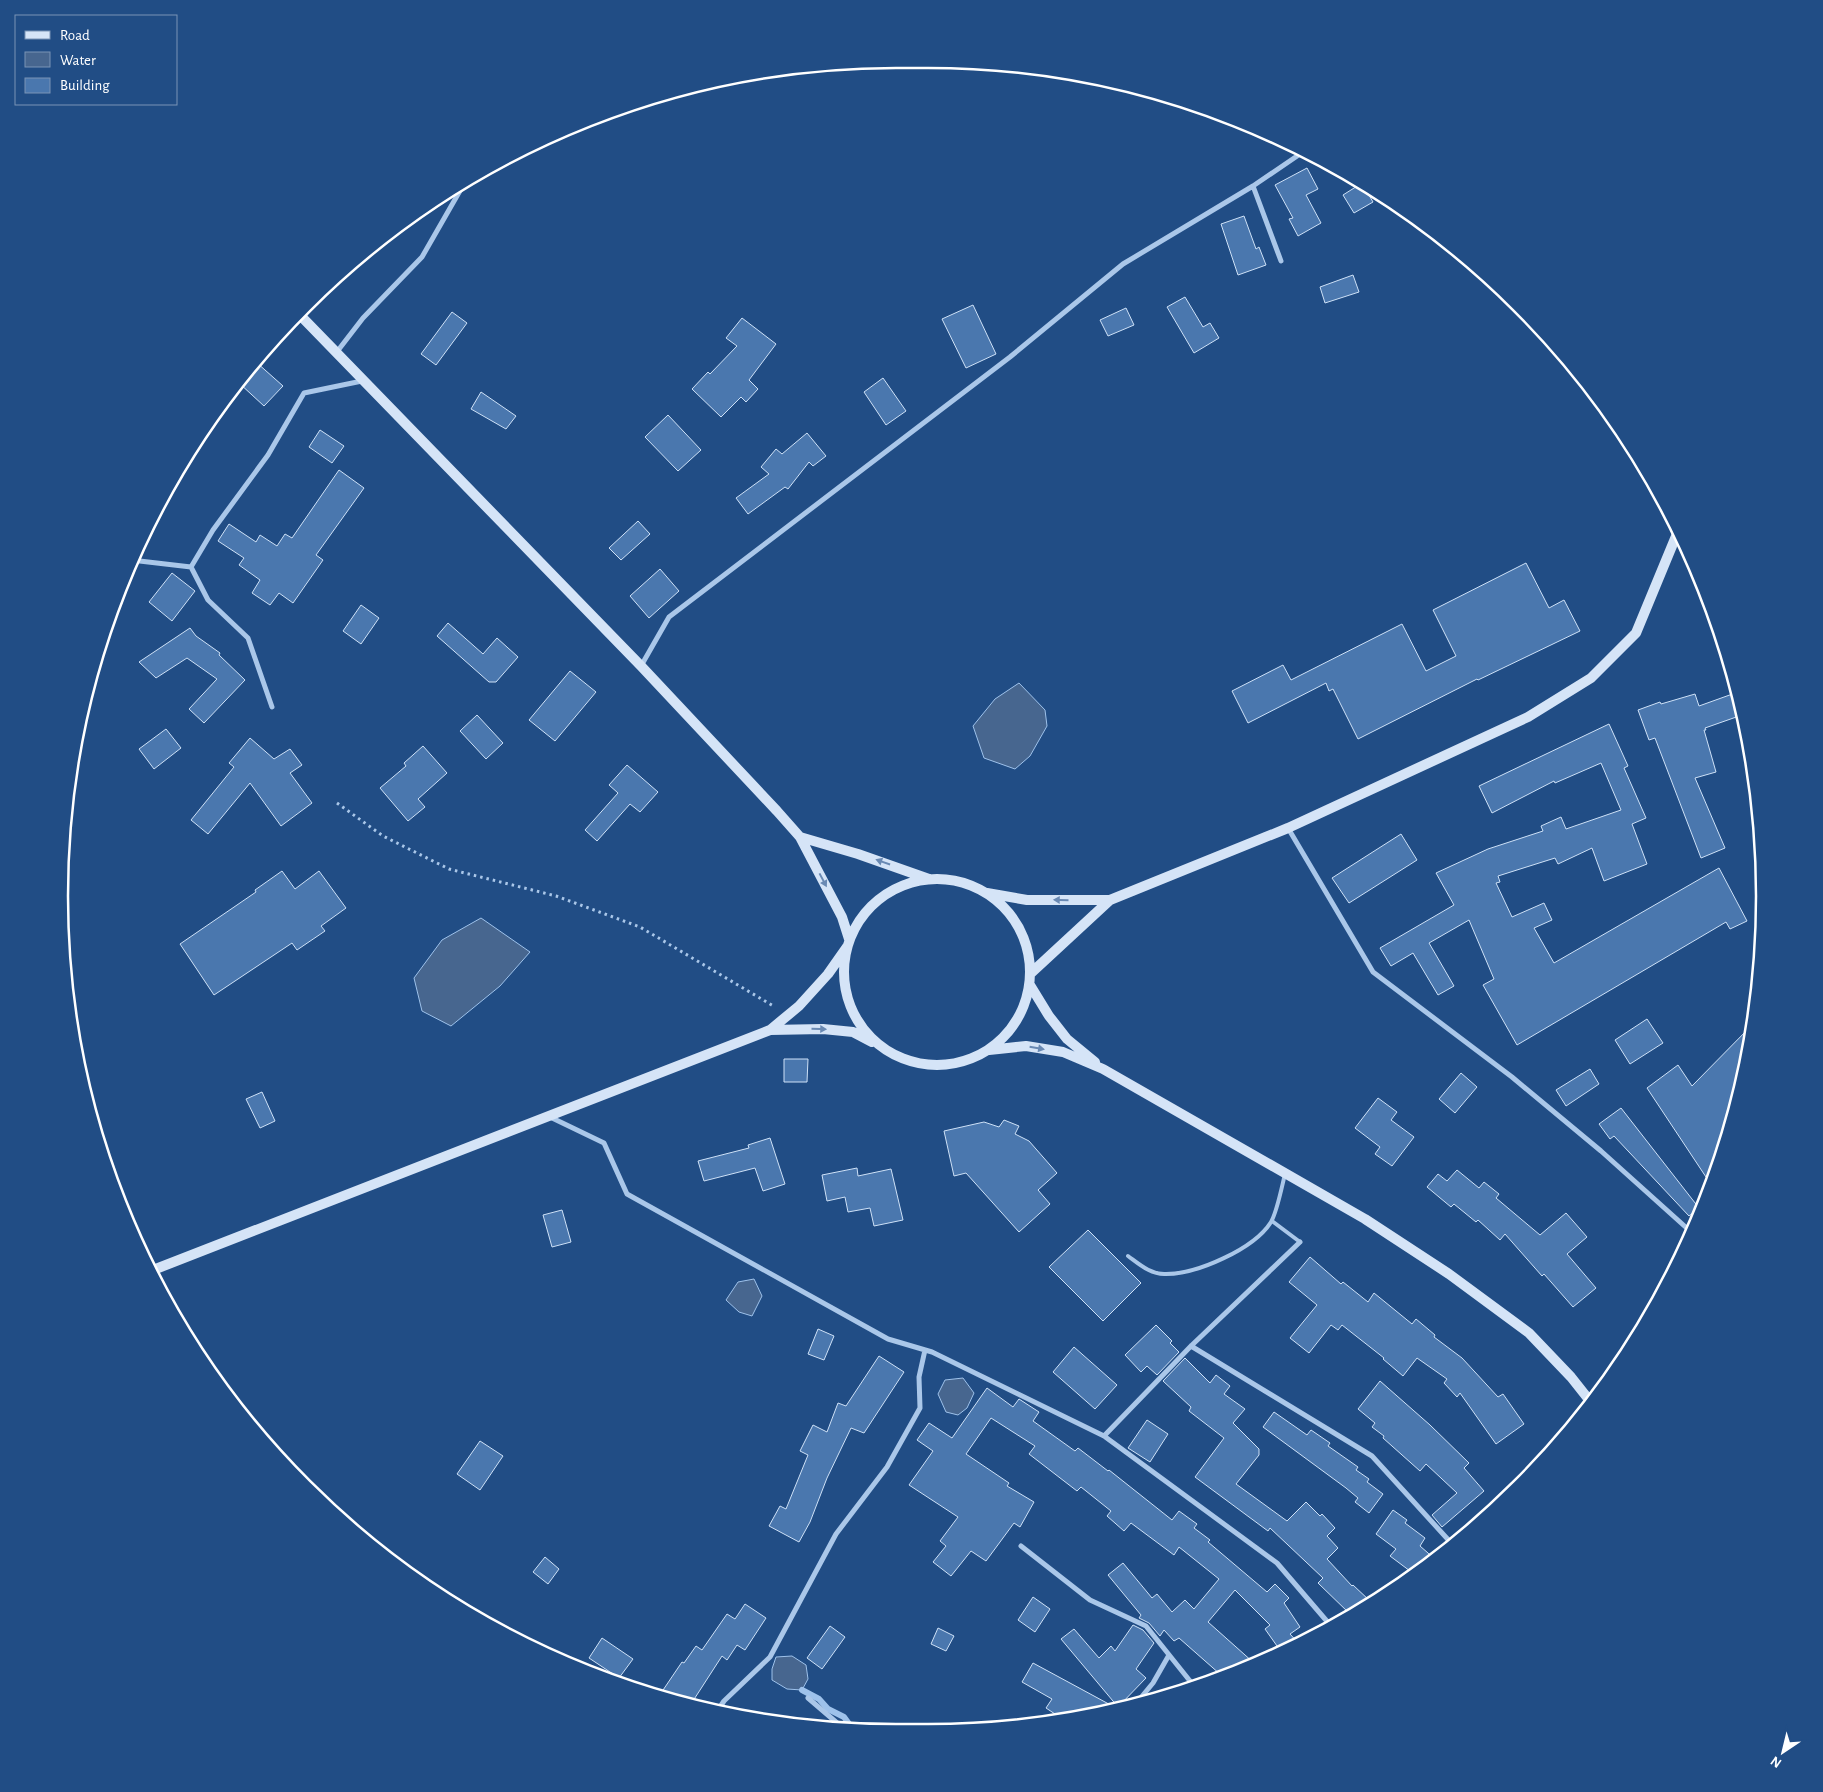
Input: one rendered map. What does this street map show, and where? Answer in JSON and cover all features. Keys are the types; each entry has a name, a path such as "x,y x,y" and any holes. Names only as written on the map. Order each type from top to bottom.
{"main road":[{"path":"303,318 641,666 771,803 800,837 842,917 848,943 843,974 849,1002 862,1027 882,1047"},
{"path":"1030,974 1110,900 1288,828 1528,718 1591,678 1636,632 1674,540"},
{"path":"800,837 858,854 929,879"},
{"path":"156,1269 770,1030 799,1006 828,974 867,909 895,888 929,879 950,879 986,892 1027,900 1110,900"},
{"path":"986,892 1008,912 1022,934 1030,959 1030,985 1022,1010 1008,1032 989,1050"},
{"path":"1030,985 1049,1016 1067,1040 1103,1068 1364,1220 1449,1274 1529,1333 1586,1397"},
{"path":"770,1030 823,1029 853,1032 907,1060 935,1065 963,1062 989,1050 1026,1046 1063,1052 1103,1068"}],"street":[{"path":"641,666 669,617 1010,357 1123,264 1253,186 1298,156"},
{"path":"1253,186 1281,261"},
{"path":"336,353 363,318 422,257 459,193"},
{"path":"191,567 213,530 268,455 304,394 362,381"},
{"path":"139,561 191,567"},
{"path":"191,567 208,600 248,638 272,707"},
{"path":"1288,828 1373,972 1512,1077 1601,1151 1686,1227"},
{"path":"548,1116 604,1143 627,1194 888,1339 925,1350 1104,1436 1277,1563 1327,1621"},
{"path":"1104,1436 1191,1346 1300,1242"},
{"path":"1191,1346 1372,1456 1448,1539"},
{"path":"721,1706 724,1700 770,1657 836,1534 887,1467 920,1408 919,1377 925,1350"},
{"path":"1021,1546 1090,1600 1146,1626 1191,1682"},
{"path":"1143,1696 1153,1683 1169,1655"},
{"path":"808,1698 836,1722"}],"lane":[{"path":"1128,1256 1148,1270 1165,1275 1213,1263 1242,1248 1259,1236 1272,1221 1285,1174"},
{"path":"1272,1221 1300,1242"}],"path":[{"path":"337,803 383,836 449,869 556,896 640,927 788,1015"}],"water":[{"path":"1019,683 1045,710 1047,726 1030,756 1015,769 984,758 973,726 995,699"},
{"path":"481,918 530,952 500,986 451,1026 422,1011 414,978 442,940"},
{"path":"754,1279 762,1296 752,1316 739,1312 726,1300 738,1282"},
{"path":"963,1378 974,1393 967,1408 958,1415 946,1412 938,1394 945,1380"},
{"path":"792,1656 806,1665 808,1679 802,1690 787,1689 772,1680 772,1669 776,1657"}],"building":[{"path":"1307,168 1318,189 1306,195 1321,223 1298,236 1289,219 1293,218 1275,185"},
{"path":"1355,187 1370,196 1373,202 1354,213 1343,195"},
{"path":"1244,216 1256,249 1259,247 1266,265 1238,275 1221,224"},
{"path":"1353,275 1359,292 1325,303 1320,287"},
{"path":"1185,297 1203,327 1210,323 1219,338 1194,353 1167,307"},
{"path":"973,305 996,354 966,368 942,319"},
{"path":"1126,308 1134,325 1108,336 1100,320"},
{"path":"452,312 467,323 436,365 421,354"},
{"path":"742,318 776,344 749,380 758,389 746,402 741,397 721,417 692,389 708,372 710,374 737,346 726,338"},
{"path":"260,366 283,386 264,406 243,387"},
{"path":"883,378 906,411 886,425 864,392"},
{"path":"481,392 516,416 506,429 471,409"},
{"path":"668,415 701,450 678,471 645,437"},
{"path":"320,430 344,446 332,463 309,447"},
{"path":"807,433 826,456 813,466 809,462 788,489 785,487 748,514 736,498 769,474 761,467 776,449 782,454"},
{"path":"339,470 364,488 316,555 323,560 293,603 279,593 270,605 252,593 260,580 239,565 244,558 218,541 229,524 256,542 260,535 277,546 285,534 292,538"},
{"path":"638,521 650,534 621,560 609,548"},
{"path":"1526,563 1549,608 1564,600 1580,631 1477,679 1358,739 1333,689 1329,691 1326,683 1248,723 1232,691 1283,665 1291,680 1402,624 1426,671 1456,656 1433,610"},
{"path":"660,569 679,591 649,618 630,596"},
{"path":"172,573 195,591 172,621 149,602"},
{"path":"361,605 379,618 361,644 343,631"},
{"path":"448,623 483,654 497,638 518,657 496,682 489,682 437,636"},
{"path":"190,628 196,636 220,653 219,655 245,680 204,723 189,709 217,679 187,658 156,678 139,662"},
{"path":"570,671 596,692 555,741 529,720"},
{"path":"1695,694 1699,706 1730,695 1736,717 1704,730 1716,772 1695,778 1725,848 1701,858 1655,738 1649,740 1638,710 1660,702 1661,704"},
{"path":"477,715 503,743 486,759 460,731"},
{"path":"1609,724 1628,766 1624,768 1646,818 1632,824 1647,864 1604,881 1592,848 1558,864 1555,858 1498,876 1500,882 1496,883 1512,917 1544,903 1552,920 1534,928 1554,963 1719,868 1747,921 1730,929 1726,922 1517,1045 1483,985 1494,979 1469,920 1429,943 1454,986 1438,995 1413,953 1391,966 1380,948 1454,905 1436,873 1488,849 1543,831 1541,826 1561,817 1566,829 1621,810 1601,763 1555,783 1554,781 1492,813 1479,786"},
{"path":"166,729 181,748 154,769 139,749"},
{"path":"250,738 274,759 290,749 302,765 290,773 312,803 281,826 250,783 208,834 191,820 234,767 229,763"},
{"path":"423,746 447,773 418,799 425,807 408,821 380,788 406,766 404,763"},
{"path":"627,765 658,792 640,812 630,804 597,841 585,830 618,793 609,785"},
{"path":"1401,834 1417,860 1349,903 1332,878"},
{"path":"282,871 295,889 319,871 346,908 321,926 325,931 297,950 292,943 214,995 180,944 256,892 255,890"},
{"path":"1647,1019 1663,1043 1630,1064 1615,1040"},
{"path":"1744,1034 1740,1058 1727,1110 1706,1177 1647,1088 1678,1065 1692,1086"},
{"path":"784,1059 808,1059 807,1082 784,1082"},
{"path":"1590,1069 1599,1084 1566,1106 1556,1090"},
{"path":"1461,1073 1477,1087 1455,1113 1439,1099"},
{"path":"262,1092 275,1121 260,1128 246,1099"},
{"path":"1378,1098 1397,1112 1391,1120 1414,1137 1392,1166 1375,1154 1380,1147 1355,1128"},
{"path":"1621,1108 1696,1204 1692,1214 1689,1216 1614,1136 1610,1139 1599,1124"},
{"path":"1004,1120 1019,1126 1015,1134 1029,1141 1057,1173 1038,1190 1050,1204 1019,1232 966,1173 954,1176 944,1131 984,1122 999,1127"},
{"path":"770,1138 785,1184 763,1191 755,1168 704,1181 698,1161 749,1148 748,1145"},
{"path":"857,1168 858,1176 891,1169 903,1220 874,1226 870,1208 848,1212 845,1197 827,1201 822,1175"},
{"path":"1457,1170 1479,1188 1484,1182 1499,1194 1496,1198 1540,1235 1566,1213 1587,1237 1567,1254 1596,1288 1573,1307 1544,1274 1542,1276 1505,1234 1500,1240 1478,1220 1476,1222 1454,1204 1451,1207 1427,1187 1438,1174 1447,1181"},
{"path":"562,1210 571,1242 552,1247 543,1215"},
{"path":"1088,1230 1141,1283 1103,1321 1049,1267"},
{"path":"1310,1257 1341,1284 1343,1282 1368,1302 1374,1293 1412,1324 1416,1319 1435,1335 1434,1337 1462,1358 1498,1397 1503,1394 1524,1424 1496,1444 1460,1393 1457,1397 1444,1383 1447,1379 1417,1358 1403,1376 1384,1358 1342,1325 1338,1330 1331,1325 1309,1353 1290,1338 1317,1305 1289,1282"},
{"path":"1156,1325 1172,1341 1170,1343 1179,1352 1157,1375 1147,1366 1141,1372 1125,1355"},
{"path":"818,1329 834,1336 824,1360 808,1354"},
{"path":"1074,1347 1117,1385 1095,1409 1053,1372"},
{"path":"879,1356 904,1372 864,1433 851,1428 827,1478 810,1522 799,1542 769,1526 780,1506 786,1509 808,1455 800,1451 813,1425 827,1432 838,1403 846,1406"},
{"path":"1185,1358 1210,1383 1216,1375 1230,1386 1224,1394 1245,1409 1233,1423 1259,1449 1259,1455 1236,1484 1287,1521 1306,1502 1320,1516 1322,1514 1335,1528 1327,1536 1338,1548 1327,1559 1352,1586 1367,1598 1346,1611 1318,1583 1323,1578 1270,1528 1268,1531 1195,1477 1224,1438 1189,1411 1191,1407 1163,1381"},
{"path":"1380,1381 1430,1425 1469,1463 1464,1468 1484,1491 1442,1527 1432,1515 1457,1493 1426,1464 1420,1471 1372,1427 1375,1423 1358,1409"},
{"path":"987,1388 1013,1407 1019,1399 1039,1412 1033,1421 1075,1451 1078,1448 1109,1470 1172,1520 1179,1511 1197,1524 1194,1528 1210,1540 1208,1542 1267,1592 1275,1584 1289,1598 1284,1603 1300,1627 1290,1634 1294,1638 1277,1646 1265,1629 1270,1625 1235,1590 1208,1622 1249,1659 1217,1672 1179,1638 1174,1641 1164,1630 1160,1636 1149,1623 1139,1618 1141,1615 1108,1575 1123,1563 1152,1598 1157,1594 1172,1612 1185,1600 1194,1609 1219,1579 1179,1547 1174,1555 1131,1523 1124,1531 1107,1516 1111,1511 1081,1487 1077,1491 1029,1454 1035,1446 991,1418 966,1454 1009,1483 1007,1486 1034,1502 1020,1527 1014,1523 986,1561 971,1551 951,1576 933,1562 946,1546 940,1541 958,1517 909,1485 933,1451 917,1440 929,1423 952,1438"},
{"path":"1274,1412 1307,1435 1311,1430 1330,1443 1328,1446 1358,1467 1356,1470 1369,1479 1367,1482 1383,1494 1369,1513 1355,1502 1358,1498 1346,1488 1263,1427"},
{"path":"1147,1420 1168,1434 1150,1462 1128,1448"},
{"path":"480,1441 503,1456 480,1490 457,1474"},
{"path":"1393,1510 1407,1520 1405,1523 1425,1538 1420,1546 1429,1554 1408,1570 1390,1556 1396,1549 1376,1534"},
{"path":"545,1557 559,1569 548,1584 533,1572"},
{"path":"1033,1597 1050,1609 1035,1632 1018,1620"},
{"path":"745,1604 766,1618 745,1650 737,1645 727,1660 722,1656 694,1699 663,1690 682,1662 684,1663 696,1646 702,1650 727,1614 735,1619"},
{"path":"1133,1625 1143,1630 1154,1643 1136,1669 1146,1678 1125,1700 1114,1703 1061,1639 1074,1629 1099,1658 1111,1646 1115,1651"},
{"path":"830,1626 845,1637 822,1669 807,1658"},
{"path":"938,1628 954,1636 946,1651 931,1644"},
{"path":"602,1638 633,1659 620,1677 589,1658"},
{"path":"1033,1663 1109,1704 1055,1714 1046,1708 1052,1699 1022,1682"}],"waterway":[{"path":"802,1690 819,1699 828,1709 844,1717 848,1723"}]}
